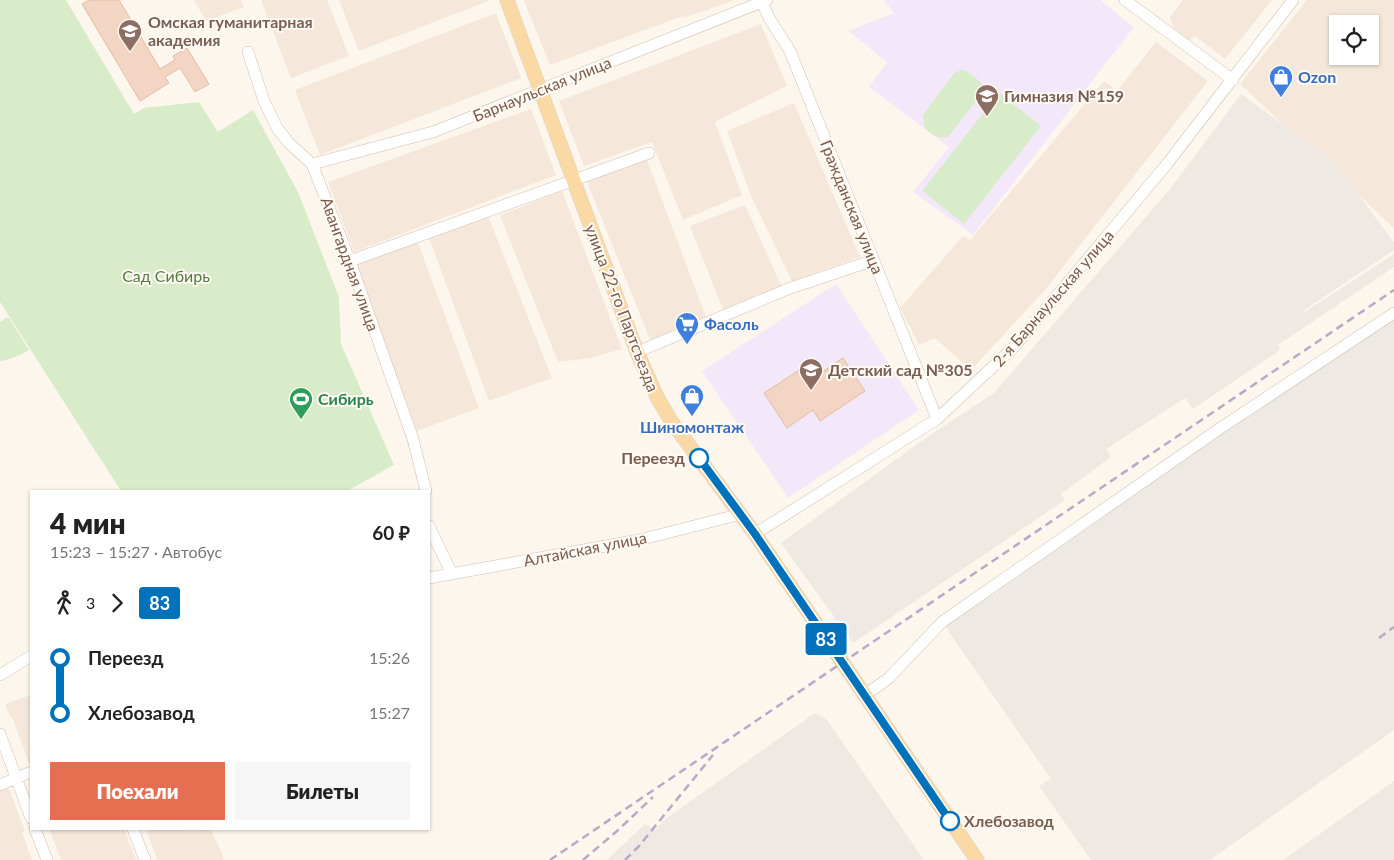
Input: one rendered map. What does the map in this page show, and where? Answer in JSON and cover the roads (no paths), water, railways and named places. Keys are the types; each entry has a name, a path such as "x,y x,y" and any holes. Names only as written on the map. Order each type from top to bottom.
{"main road":[{"name":"улица 22-го Партсъезда","path":"507,0 637,352 657,397 671,421 755,534 977,860"}],"street":[{"path":"1125,0 1232,80"},
{"name":"2-я Барнаульская улица","path":"755,534 937,419 1014,346 1167,164 1293,0"},
{"name":"Барнаульская улица","path":"312,164 433,132 763,1"},
{"name":"Гражданская улица","path":"763,1 769,18 790,51 937,419"},
{"name":"Авангардная улица","path":"248,52 266,108 277,128 289,143 312,164 350,261 413,439 426,490"},
{"path":"350,261 648,153"},
{"path":"637,352 788,289 874,260"},
{"path":"864,695 889,678 942,622 1219,429 1394,313"},
{"name":"Алтайская улица","path":"430,578 639,540 740,514"},
{"path":"430,528 452,574"},
{"path":"0,675 30,657"},
{"path":"0,734 30,815"},
{"path":"0,785 30,772"},
{"path":"35,830 47,860"},
{"path":"133,830 145,860"}],"railway":[{"path":"550,860 1394,290"},
{"path":"1379,638 1394,627"},
{"path":"625,860 639,846 713,755"},
{"path":"583,860 653,797"}],"place":[{"name":"Омская гуманитарная академия","path":"130,52"},
{"name":"Ozon","path":"1281,98"},
{"name":"Гимназия №159","path":"987,117"},
{"name":"Фасоль","path":"687,345"},
{"name":"Детский сад №305","path":"811,391"},
{"name":"Шиномонтаж","path":"692,417"},
{"name":"Сибирь","path":"301,420"},
{"name":"Переезд","path":"699,458"},
{"name":"Хлебозавод","path":"950,821"}],"park label":[{"name":"Сад Сибирь","path":"166,276"}]}
